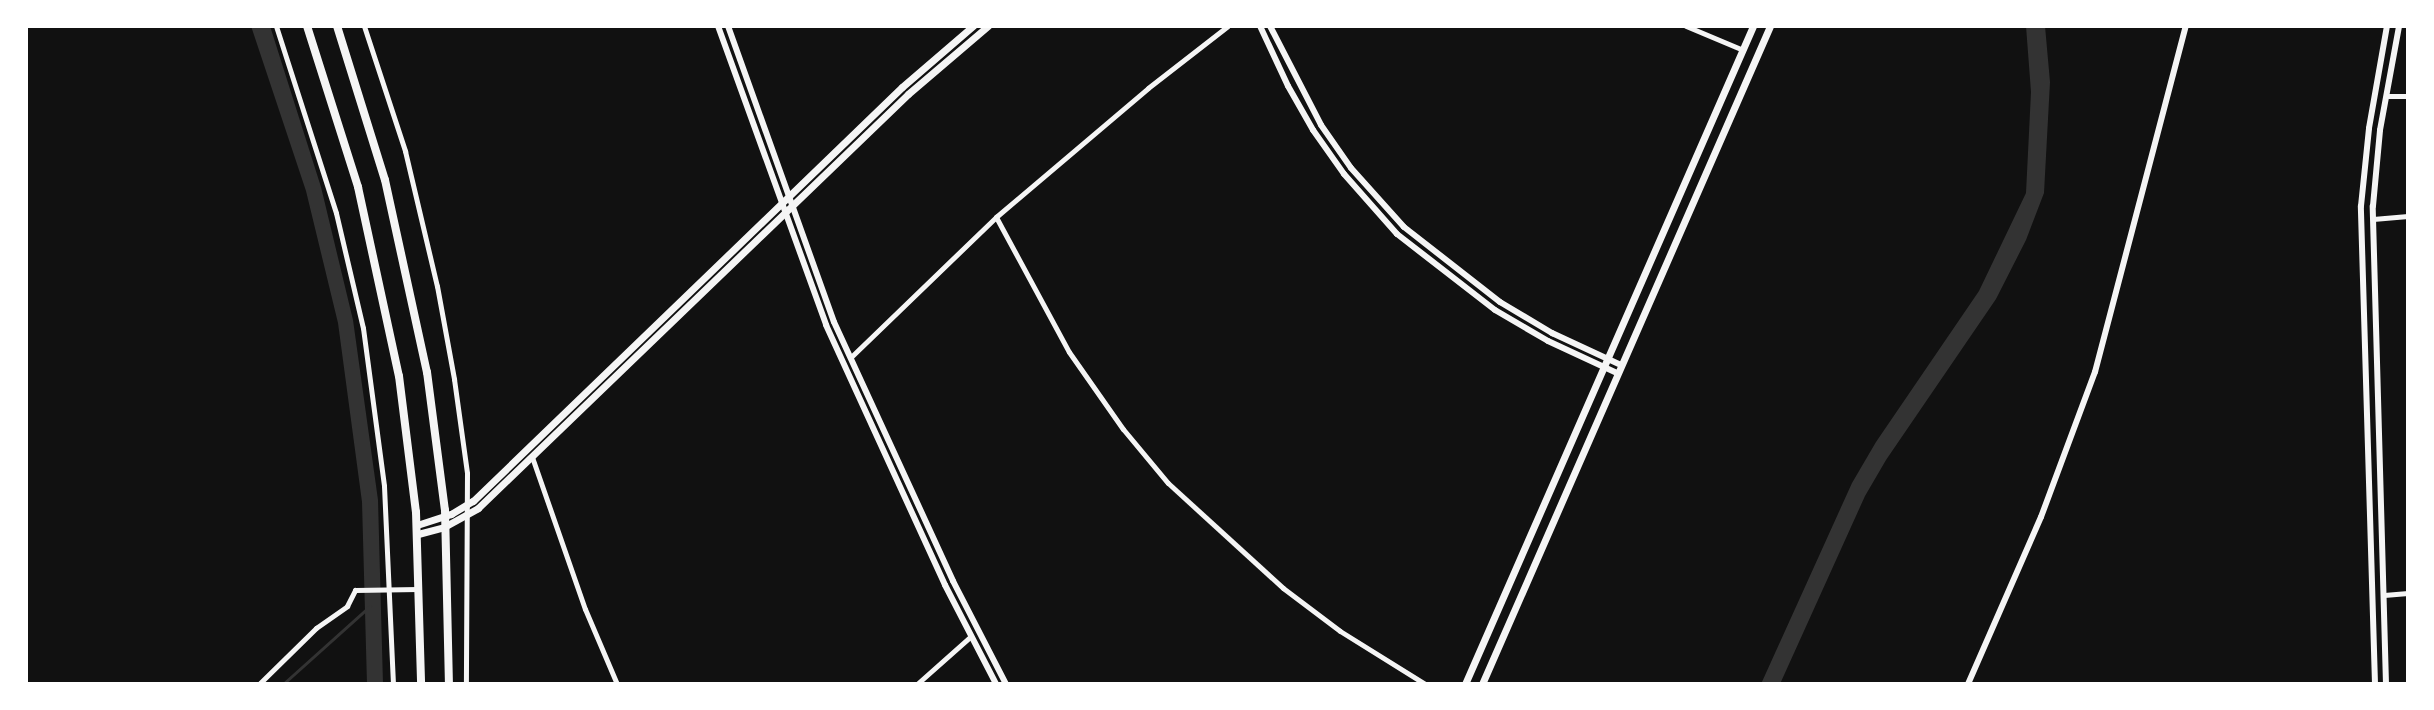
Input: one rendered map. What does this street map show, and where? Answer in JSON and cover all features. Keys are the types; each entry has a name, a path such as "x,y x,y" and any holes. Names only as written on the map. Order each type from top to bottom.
{"main road":[{"path":"307,26 346,143 381,280 405,413 418,529 421,684"},
{"path":"337,26 373,135 408,273 433,409 446,521 449,684"},
{"path":"446,521 467,505 788,196 973,26"},
{"path":"418,529 467,516 956,50 988,26"},
{"path":"1465,684 1753,26"},
{"path":"1482,684 1770,26"}],"street":[{"path":"276,26 336,213 355,289 379,438 390,589 393,684"},
{"path":"364,26 405,151 437,286 461,426 467,505 466,684"},
{"path":"718,26 826,325 970,637 996,684"},
{"path":"728,26 788,196 851,357 953,581 1006,684"},
{"path":"851,357 996,217 1148,88 1228,26"},
{"path":"1260,26 1313,130 1352,184 1397,234 1495,310 1548,341 1619,369"},
{"path":"1270,26 1321,125 1359,178 1404,227 1500,302 1605,363"},
{"path":"1686,26 1743,50"},
{"path":"1968,684 2041,519 2095,372 2186,26"},
{"path":"2375,684 2361,206 2369,128 2387,26"},
{"path":"2386,684 2373,219 2377,154 2399,26"},
{"path":"2386,96 2408,96"},
{"path":"2373,219 2408,216"},
{"path":"996,217 1069,352 1123,429 1168,483 1283,588 1349,637 1425,684"},
{"path":"532,457 585,609 617,684"},
{"path":"259,684 316,628 347,606 355,590 421,589"},
{"path":"2384,595 2408,593"},
{"path":"917,684 970,637"}],"shaded area":[{"path":"251,26 270,26 321,187 353,320 378,500 383,684 367,684 362,502 338,323 306,191"},
{"path":"2026,26 2045,26 2050,82 2044,193 2026,240 1996,299 1886,460 1865,496 1780,684 1761,684 1852,483 1876,442 1979,291 2026,193 2031,92"}],"waterway":[{"path":"283,684 370,606"}]}
